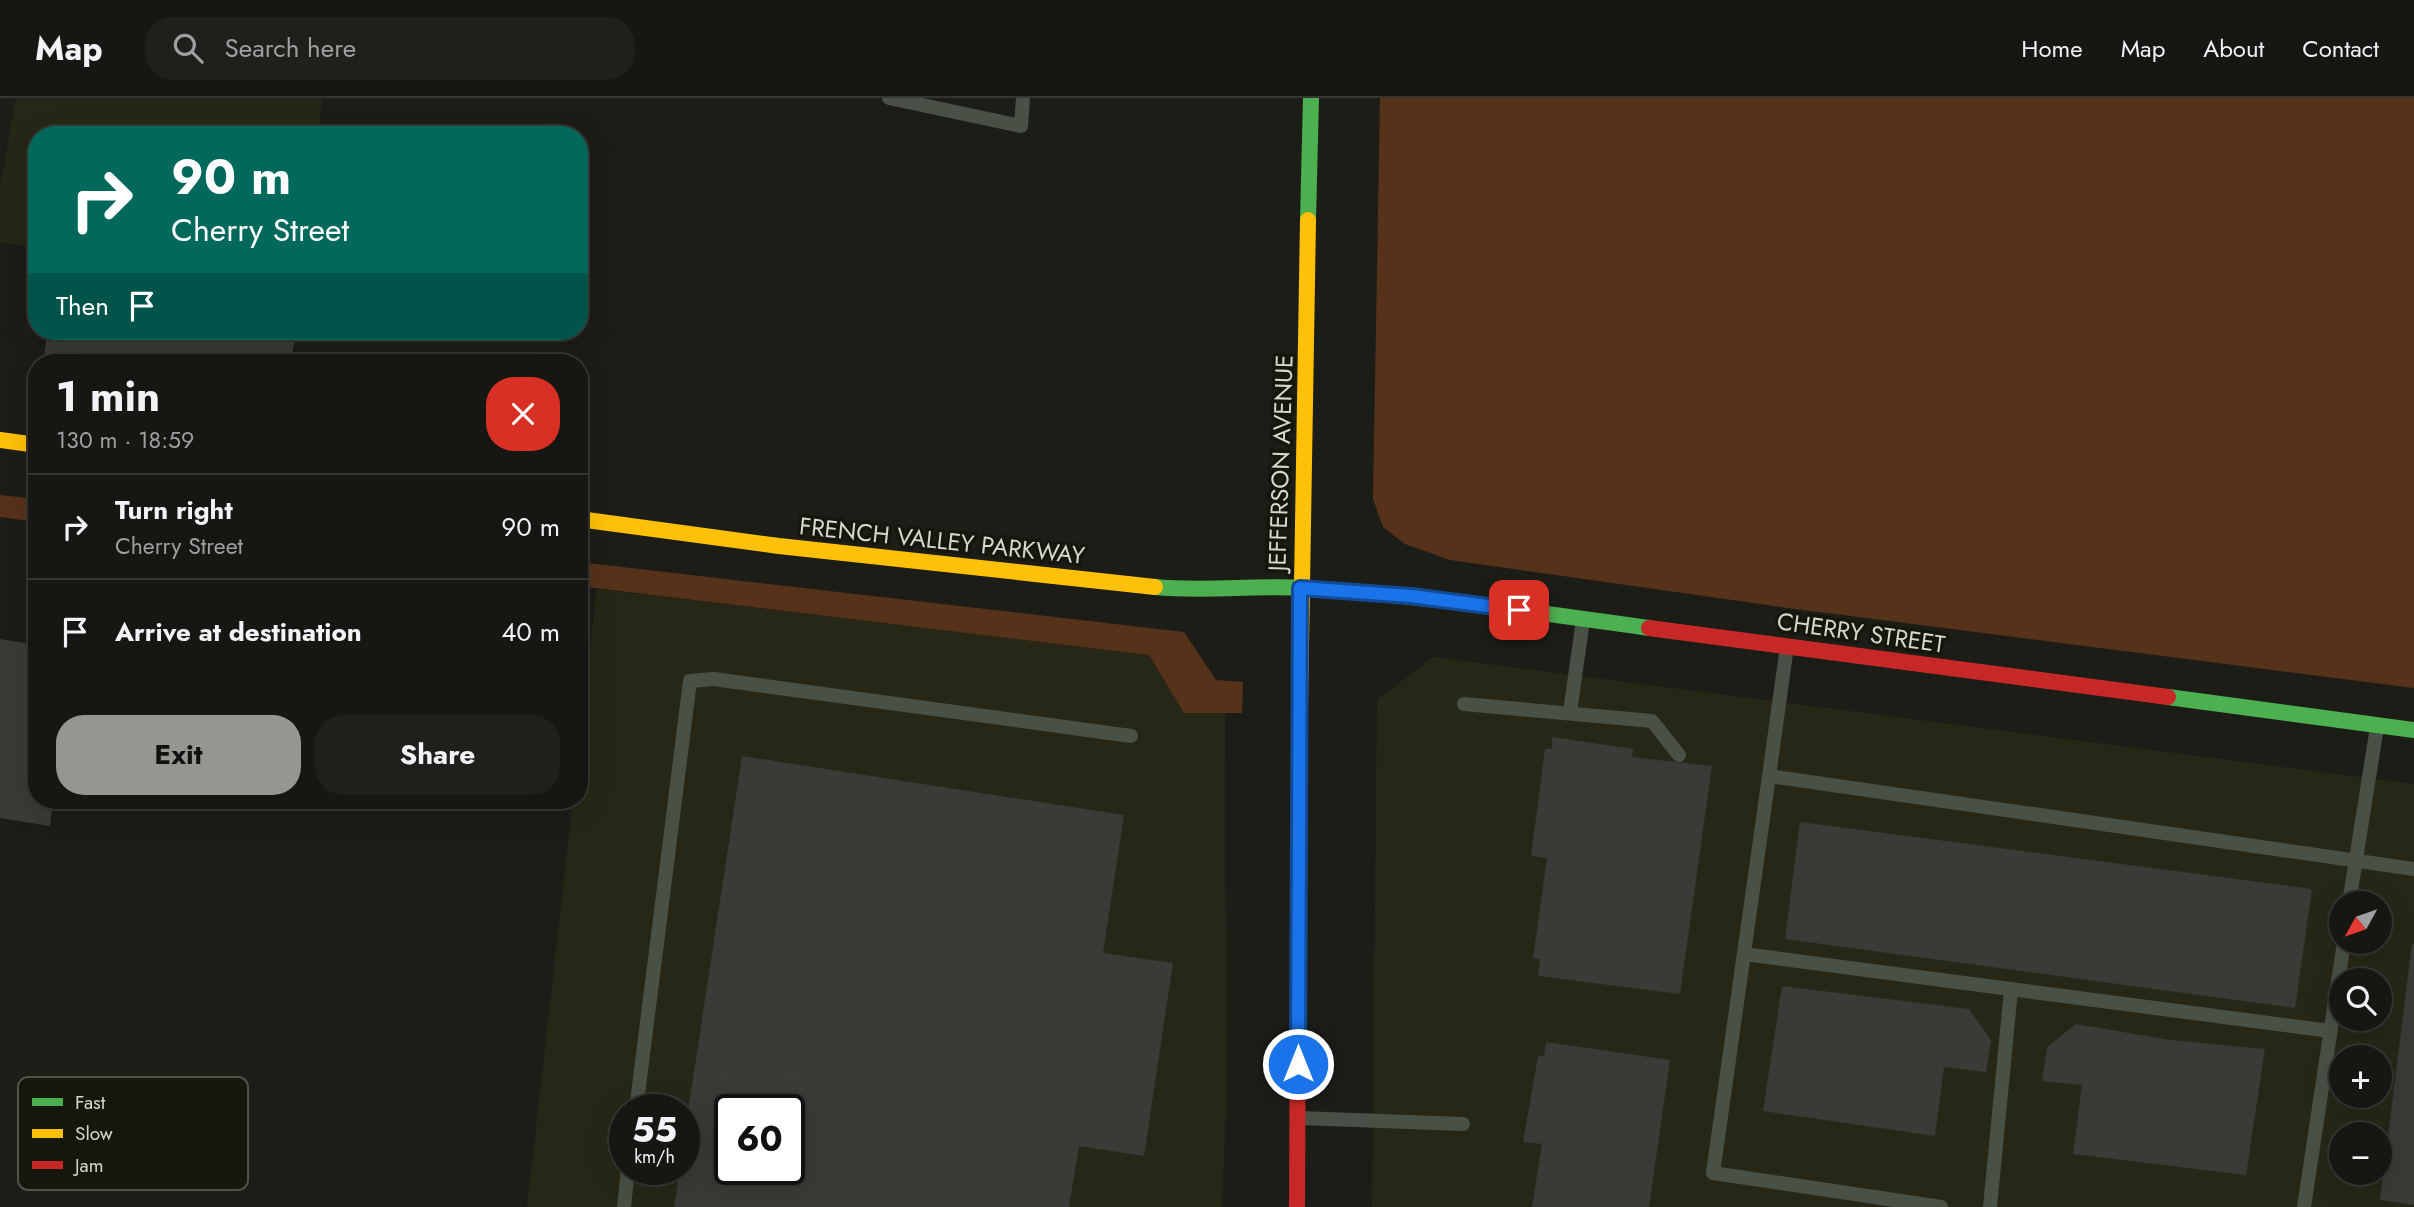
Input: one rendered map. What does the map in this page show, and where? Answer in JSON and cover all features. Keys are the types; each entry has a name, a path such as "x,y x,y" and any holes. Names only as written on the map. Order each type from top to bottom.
{"main road":[{"name":"JEFFERSON AVENUE","path":"1297,1207 1300,588 1311,98"},
{"path":"0,440 28,444"},
{"name":"FRENCH VALLEY PARKWAY","path":"588,520 779,546 1185,590 1300,588"},
{"name":"CHERRY STREET","path":"1300,588 1411,596 2414,730"}],"lane":[{"path":"889,98 1021,126 1023,98"},
{"path":"1570,712 1583,619"},
{"path":"1787,646 1713,1173 1941,1207"},
{"path":"638,1094 690,681 714,679 1132,736"},
{"path":"1464,704 1652,721 1679,755"},
{"path":"2351,891 2377,725"},
{"path":"1769,776 2414,869"},
{"path":"1744,954 2329,1031"},
{"path":"1990,1207 2011,990"},
{"path":"2304,1207 2330,1031"},
{"path":"1297,1118 1463,1124"},
{"path":"624,1207 626,1185"}],"shaded area":[{"path":"16,98 322,99 319,126 28,126 28,247 0,242 0,189"},
{"path":"1380,98 2414,98 2414,688 1788,608 1450,560 1405,544 1383,527 1373,499"},
{"path":"0,495 28,498 28,521 0,517"},
{"path":"588,563 1184,632 1216,680 1243,682 1242,713 1184,713 1149,655 588,587"},
{"path":"597,589 1149,655 1184,713 1225,713 1226,1107 1222,1207 527,1207 572,809 588,809 588,666"},
{"path":"1433,657 2414,784 2414,1207 1372,1207 1377,700"}],"building":[{"path":"47,340 295,340 292,354 44,354"},
{"path":"0,639 28,644 28,809 52,809 50,826 0,818"},
{"path":"1552,737 1634,749 1631,757 1712,766 1680,994 1538,976 1540,959 1533,958 1547,858 1531,856 1545,749 1552,749"},
{"path":"742,756 1124,815 1103,953 1173,963 1144,1156 1079,1146 1069,1207 674,1207 677,1185 700,1185 700,1094 691,1094"},
{"path":"1800,822 2312,889 2295,1008 1785,939"},
{"path":"2414,944 2414,1205 2380,1200 2382,1185 2392,1185 2392,1122 2390,1122"},
{"path":"1782,986 1969,1009 1991,1040 1986,1072 1944,1067 1935,1136 1763,1111"},
{"path":"2076,1024 2170,1040 2265,1049 2246,1175 2073,1154 2082,1085 2042,1081 2047,1047"},
{"path":"1546,1042 1670,1060 1649,1207 1532,1207 1542,1144 1523,1142 1538,1056 1544,1056"}],"traffic: fast":[{"path":"1308,220 1311,98"},
{"path":"1155,587 1285,587 1347,591 1649,628"},
{"path":"2168,697 2414,730"}],"traffic: slow":[{"path":"1299,767 1308,220"},
{"path":"0,440 28,444"},
{"path":"588,520 779,546 1155,587"}],"traffic: jam":[{"path":"1649,628 2168,697"},
{"path":"1297,1207 1299,767"}],"route":[{"path":"1298,1064 1300,588 1411,596 1519,610"}]}
